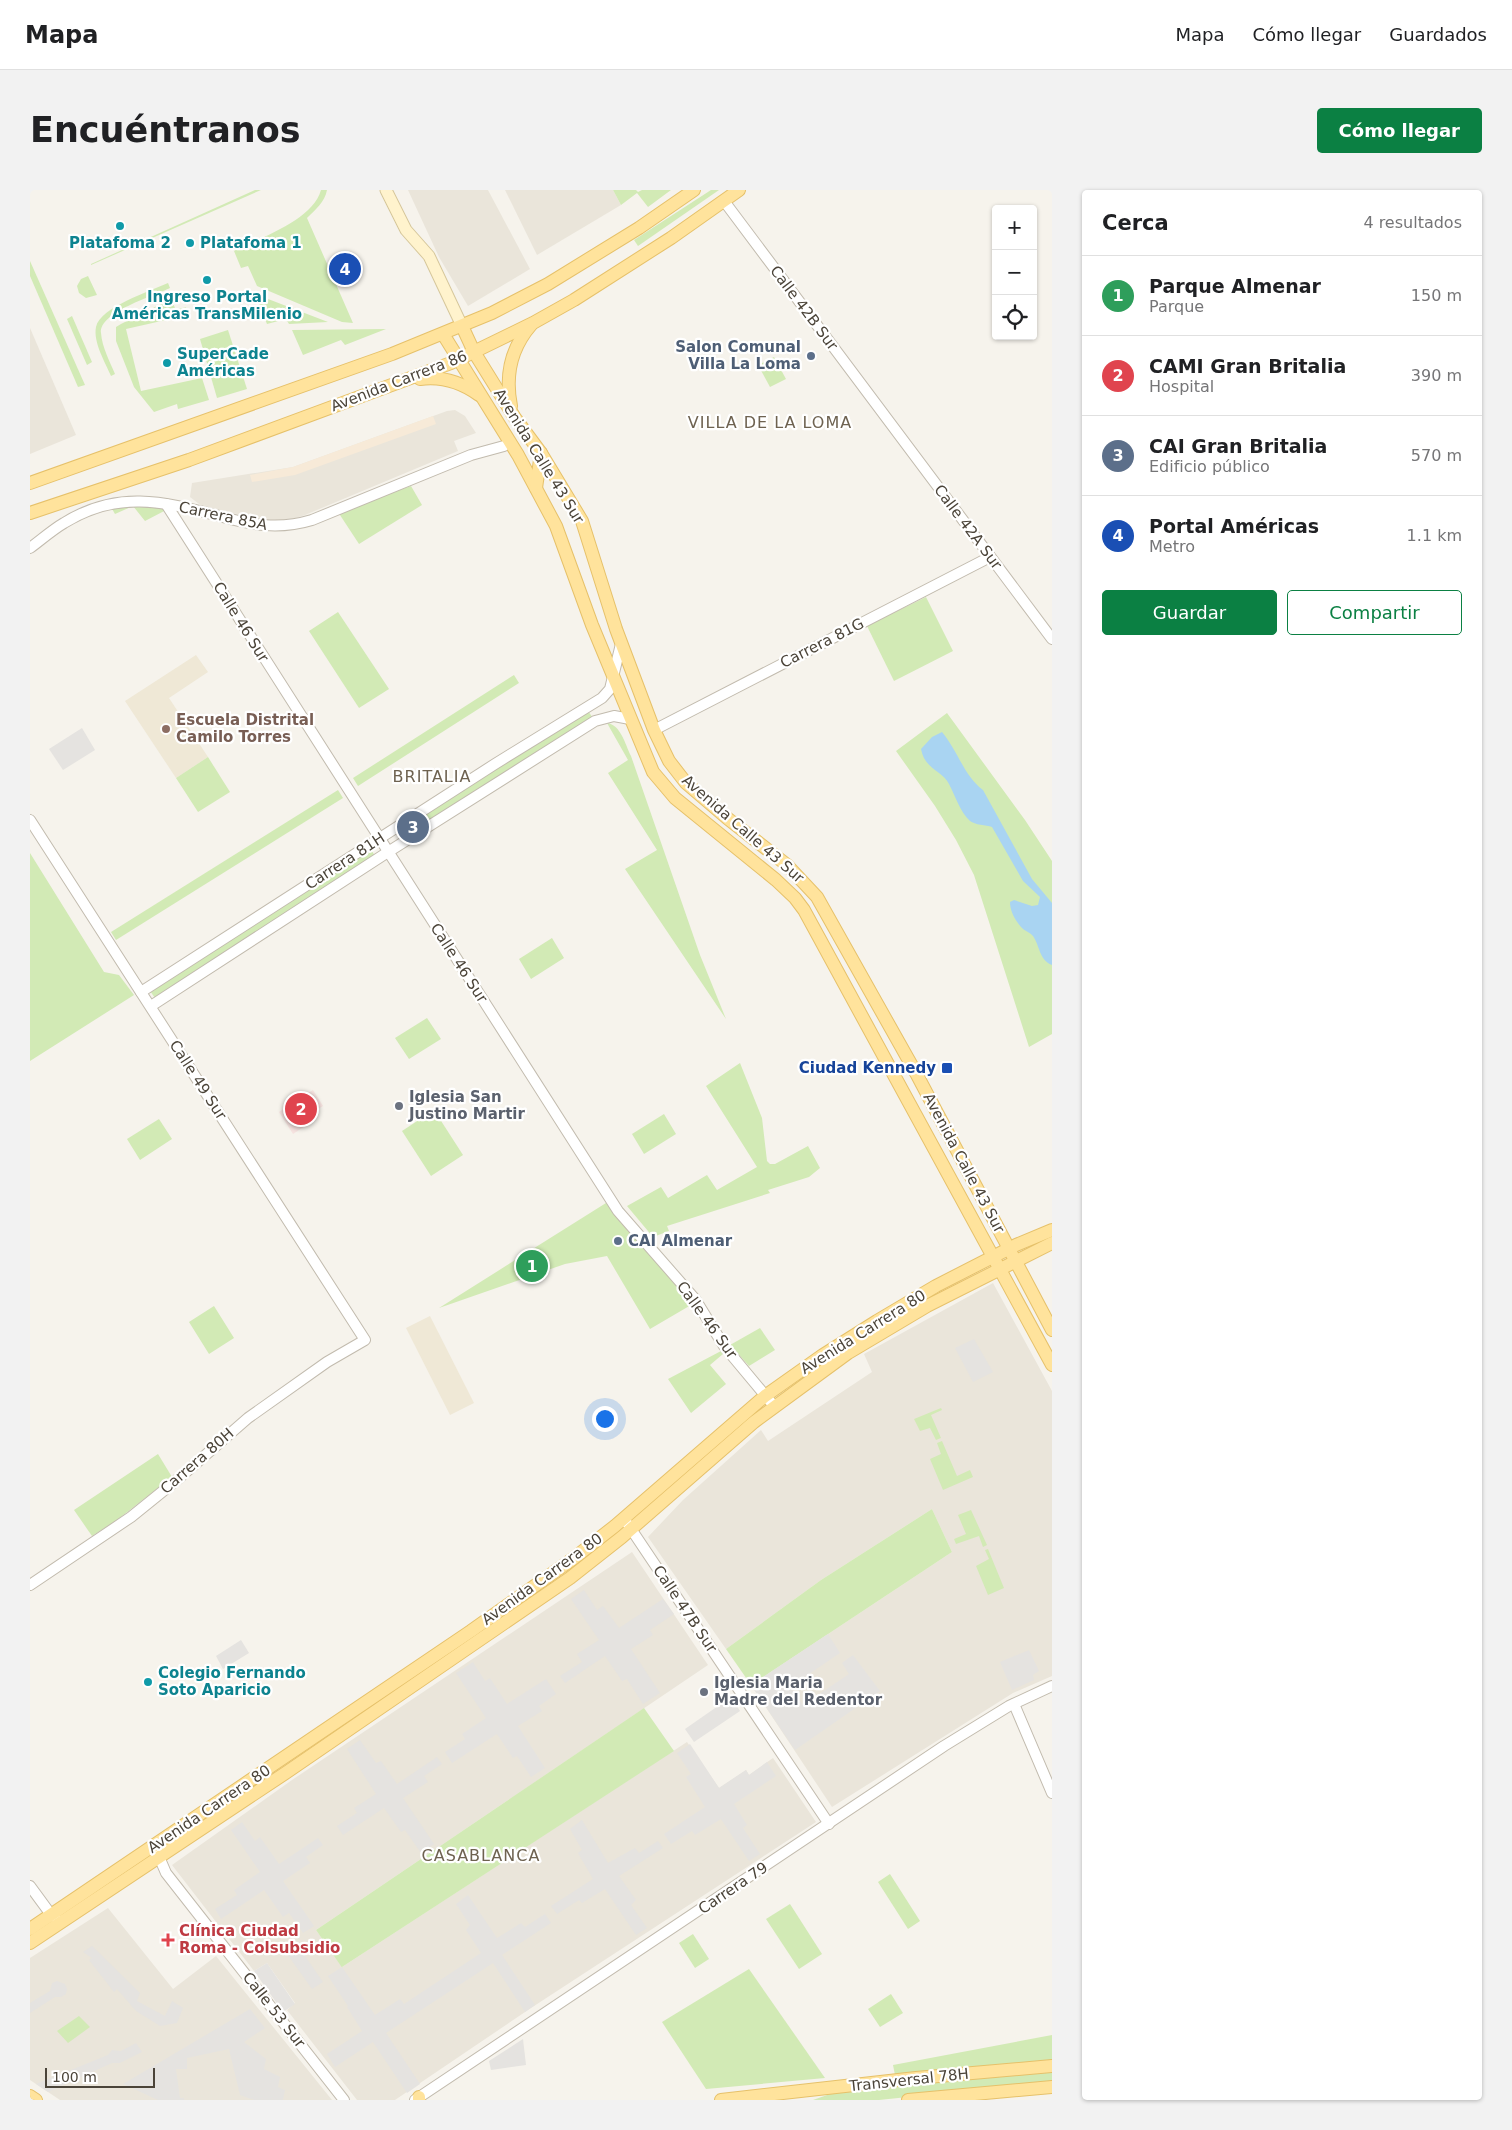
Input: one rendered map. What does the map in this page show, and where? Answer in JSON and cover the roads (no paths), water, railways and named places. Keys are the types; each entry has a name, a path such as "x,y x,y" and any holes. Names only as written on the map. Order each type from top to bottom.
{"main road":[{"name":"Avenida Carrera 86","path":"30,483 392,354 512,304 639,228 694,190"},
{"name":"Avenida Carrera 86","path":"30,513 159,471 398,384 459,359 533,323 599,284 739,190"},
{"name":"Avenida Calle 43 Sur","path":"386,191 406,230 429,256 474,352 515,418 541,453 585,527 621,644 654,730 669,761 686,783 787,865 818,897 916,1073 1052,1330"},
{"path":"515,418 509,392 510,367 518,344 533,323"},
{"name":"Avenida Calle 43 Sur","path":"443,334 536,488 563,542 578,587 618,691 650,766 667,790 791,893 804,910 1052,1365"},
{"path":"398,384 427,378 445,379 462,385 480,396 506,404"},
{"path":"536,488 541,453"},
{"path":"618,691 618,682 624,678 627,678 638,690"},
{"name":"Avenida Carrera 80","path":"157,1851 340,1736 456,1649 624,1518 765,1396 877,1321 1010,1248 1052,1230"},
{"name":"Avenida Carrera 80","path":"30,1943 58,1919 157,1851 332,1725 570,1578 631,1529 774,1406 848,1353 887,1329 1000,1268 1052,1243"},
{"path":"332,1725 340,1736"},
{"name":"Avenida Carrera 80","path":"30,1929 58,1919"},
{"name":"Transversal 78H","path":"721,2100 916,2078 1052,2066"},
{"name":"Transversal 78H","path":"908,2100 1052,2087"},
{"path":"30,2096 36,2100"}],"street":[{"name":"Calle 42B Sur","path":"724,201 883,415"},
{"name":"Calle 42A Sur","path":"883,415 1052,638"},
{"name":"Carrera 85A","path":"30,548 62,523 78,514 106,505 139,500 166,504 251,525 265,527 291,526 312,520 470,455 504,446"},
{"name":"Calle 46 Sur","path":"166,504 618,1211 695,1299 724,1346 774,1406"},
{"name":"Carrera 81G","path":"654,730 990,557"},
{"name":"Carrera 81H","path":"141,992 495,764 602,698 610,689 621,644"},
{"name":"Carrera 81H","path":"151,1006 596,720 614,716 630,719"},
{"name":"Calle 49 Sur","path":"30,820 366,1340"},
{"name":"Carrera 80H","path":"30,1584 130,1516 178,1479 248,1418 327,1362 366,1340"},
{"name":"Calle 47B Sur","path":"624,1518 830,1824"},
{"name":"Carrera 79","path":"417,2099 944,1746 1014,1704 1052,1686"},
{"path":"1014,1704 1052,1792"},
{"name":"Calle 53 Sur","path":"157,1851 166,1874 344,2100"},
{"path":"30,1886 58,1919"}],"water":[{"path":"942,732 966,771 983,790 1032,879 1052,903 1052,965 1042,956 1033,936 1022,928 1017,921 1010,905 1010,902 1014,900 1032,906 1038,905 1040,897 1023,881 992,827 972,822 966,817 946,779 930,766 923,756 921,749 932,737"}],"place":[{"name":"Platafoma 2","path":"120,226"},
{"name":"Platafoma 1","path":"190,243"},
{"name":"Portal Américas","path":"345,269"},
{"name":"Ingreso Portal Américas TransMilenio","path":"207,280"},
{"name":"Salon Comunal Villa La Loma","path":"811,356"},
{"name":"SuperCade Américas","path":"167,363"},
{"name":"Escuela Distrital Camilo Torres","path":"166,729"},
{"name":"CAI Gran Britalia","path":"413,827"},
{"name":"Ciudad Kennedy","path":"947,1068"},
{"name":"Iglesia San Justino Martir","path":"399,1106"},
{"name":"CAMI Gran Britalia","path":"301,1109"},
{"name":"CAI Almenar","path":"618,1241"},
{"name":"Parque Almenar","path":"532,1266"},
{"name":"Colegio Fernando Soto Aparicio","path":"148,1682"},
{"name":"Iglesia Maria Madre del Redentor","path":"704,1692"},
{"name":"Clínica Ciudad Roma - Colsubsidio","path":"168,1940"}],"district":[{"name":"VILLA DE LA LOMA","path":"770,422"},
{"name":"BRITALIA","path":"432,776"},
{"name":"CASABLANCA","path":"481,1855"}]}
